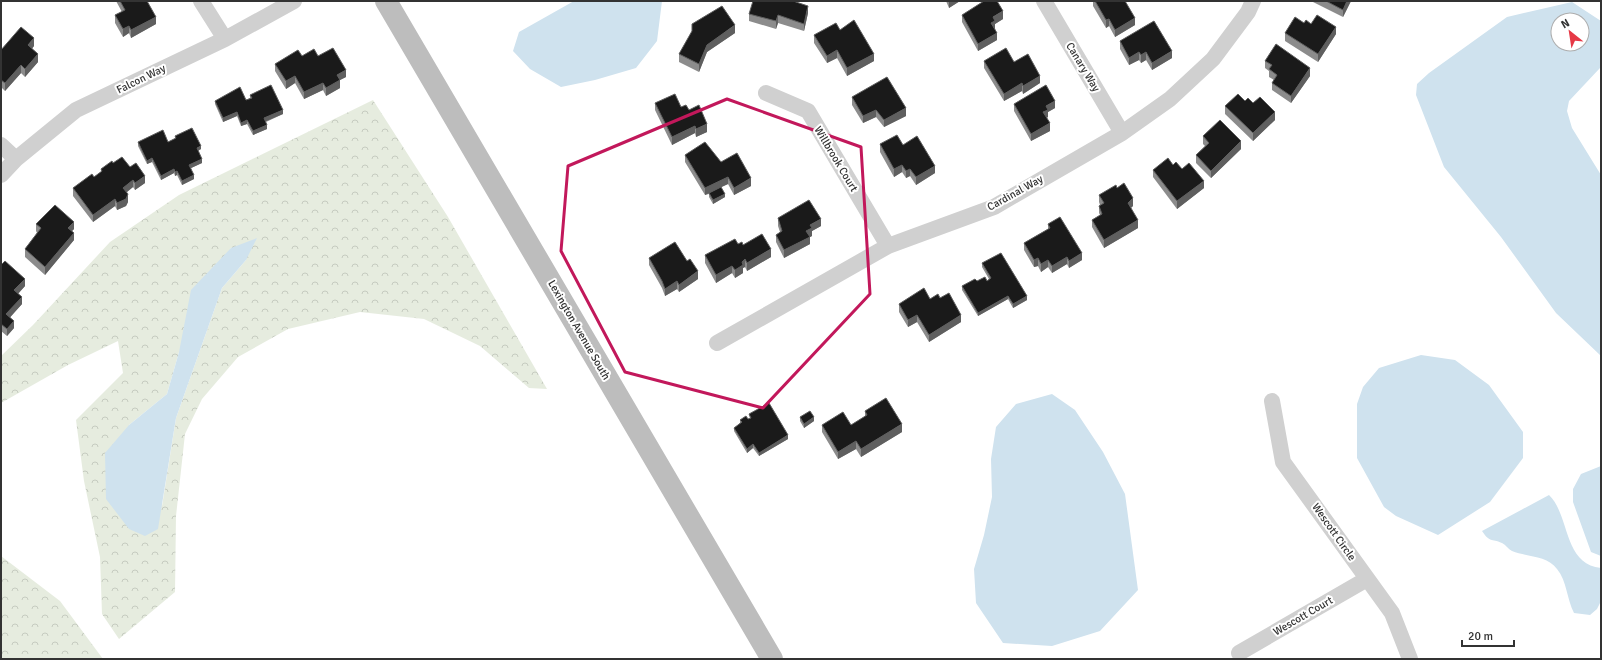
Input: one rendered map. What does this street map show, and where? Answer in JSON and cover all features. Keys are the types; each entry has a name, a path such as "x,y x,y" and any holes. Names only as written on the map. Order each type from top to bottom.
{"street":[{"path":"201,1 225,39"},
{"name":"Falcon Way","path":"1,175 16,159 76,110 225,39 294,1"},
{"name":"Lexington Avenue South","path":"386,1 772,659"},
{"name":"Canary Way","path":"1044,1 1122,133"},
{"name":"Cardinal Way","path":"717,343 888,246 994,207 1122,133 1170,99 1213,59 1248,12 1253,1"},
{"name":"Willbrook Court","path":"766,93 808,111 888,246"},
{"path":"1,146 16,159"},
{"name":"Wescott Circle","path":"1272,401 1283,462 1392,613 1410,659"},
{"name":"Wescott Court","path":"1239,653 1366,579"}],"highlighted area":[{"path":"727,99 861,147 870,294 763,408 625,372 561,251 568,166"}],"green space":[{"path":"373,100 448,217 547,389 529,388 480,346 424,319 360,312 288,329 238,357 202,399 185,434 176,516 175,592 119,639 102,614 100,557 84,481 76,420 123,373 118,341 68,365 1,403 1,356 33,325 110,242 179,195","holes":["231,248 246,260 222,288 176,418 162,506 129,425 167,394 179,352"]},
{"path":"1,556 60,601 103,659 1,659"}],"water":[{"path":"574,1 662,1 657,41 636,68 595,80 561,87 530,69 513,51 519,32"},
{"path":"1572,2 1587,12 1550,12 1550,52 1590,52 1590,14 1601,21 1600,68 1569,101 1567,111 1572,128 1601,175 1601,356 1556,313 1501,237 1444,167 1416,95 1417,84 1429,73 1507,17"},
{"path":"257,238 246,260 222,288 176,418 158,529 145,536 129,529 106,499 105,453 129,425 167,394 179,352 191,290 231,248"},
{"path":"1421,355 1455,360 1489,385 1523,432 1523,458 1490,502 1438,535 1396,516 1384,507 1357,458 1357,404 1363,387 1379,368"},
{"path":"1052,394 1075,410 1103,452 1125,494 1138,590 1100,631 1052,646 1003,643 976,603 974,569 984,535 992,497 991,459 996,427 1016,404"},
{"path":"1601,466 1601,556 1591,552 1573,502 1573,489 1581,474"},
{"path":"1549,495 1561,514 1573,548 1580,558 1589,565 1601,568 1601,601 1597,609 1590,615 1574,613 1563,579 1553,564 1542,559 1512,551 1502,543 1489,539 1482,531"}],"building":[{"path":"120,1 147,1 156,17 131,30 129,26 123,29 115,15 125,10"},
{"path":"753,1 793,1 808,6 804,24 778,15 776,21 749,14"},
{"path":"984,1 997,1 1003,11 993,17 995,21 991,23 997,33 978,44 962,15"},
{"path":"1095,1 1125,1 1135,18 1115,30 1109,19 1106,20"},
{"path":"1326,1 1347,1 1343,10"},
{"path":"722,6 735,25 707,45 699,64 679,54 692,31 692,24"},
{"path":"1317,15 1336,27 1318,54 1285,33 1295,17 1304,23 1306,20 1311,24"},
{"path":"854,20 874,54 847,68 837,50 827,56 814,35 836,23 840,30"},
{"path":"1154,21 1172,51 1152,63 1146,52 1141,55 1139,52 1129,58 1120,41"},
{"path":"21,27 34,38 28,45 38,54 25,69 21,65 5,83 1,80 1,50"},
{"path":"1276,44 1310,68 1291,96 1272,83 1277,75 1269,69 1272,65 1265,61"},
{"path":"333,48 346,70 337,75 340,80 326,88 323,83 304,92 295,76 286,81 275,64 298,50 302,56 314,49 318,56"},
{"path":"1006,48 1014,62 1028,54 1040,76 1023,86 1022,83 1004,94 984,61"},
{"path":"887,77 906,108 884,120 876,110 863,116 852,97"},
{"path":"271,85 283,110 264,118 267,125 253,131 247,120 241,123 237,112 223,118 215,101 240,87 246,100 252,98 250,95"},
{"path":"1046,85 1055,101 1046,106 1048,110 1043,112 1050,123 1031,134 1014,104"},
{"path":"675,94 681,107 686,105 689,110 699,105 707,124 696,129 695,126 672,137 655,103"},
{"path":"1238,94 1245,101 1248,98 1253,103 1260,97 1275,112 1253,133 1225,106"},
{"path":"1220,120 1241,141 1211,171 1196,155 1209,143 1203,136"},
{"path":"192,128 201,146 197,148 202,159 189,165 194,175 182,181 177,171 175,172 174,169 161,176 152,158 147,161 138,142 163,130 168,142 176,138 175,136"},
{"path":"897,135 903,145 917,136 935,166 916,177 910,169 906,171 902,165 894,169 880,144"},
{"path":"705,142 721,162 737,153 751,178 734,188 728,177 705,188 685,155"},
{"path":"122,157 130,167 136,163 145,176 135,183 133,180 123,188 128,194 126,199 117,203 115,199 93,215 73,188 92,174 94,177 102,171 101,169 112,161 113,163"},
{"path":"1168,158 1173,165 1176,162 1182,169 1189,163 1204,181 1177,201 1153,170"},
{"path":"1124,183 1133,198 1128,203 1138,220 1104,240 1092,220 1102,214 1099,206 1104,203 1099,195 1116,185 1117,188"},
{"path":"721,187 725,194 713,200 709,193"},
{"path":"809,200 821,219 810,225 812,228 806,231 810,237 784,250 776,235 782,231 778,218"},
{"path":"55,205 74,222 68,228 74,233 45,267 25,249 41,228 36,224"},
{"path":"1060,217 1082,253 1069,261 1067,257 1052,266 1048,260 1041,264 1038,258 1034,260 1024,243 1050,228 1048,224"},
{"path":"762,234 771,249 747,263 745,259 742,262 743,265 735,270 732,266 716,275 705,255 735,239 738,244 742,242 743,245"},
{"path":"675,242 687,261 690,259 698,271 679,285 677,281 665,289 649,258"},
{"path":"1001,253 1027,296 1013,304 1008,296 978,313 962,286 975,279 977,281 985,277 987,281 991,278 982,263"},
{"path":"5,261 25,279 14,290 22,297 6,314 14,321 7,329 1,324 1,265"},
{"path":"924,288 930,299 938,294 940,298 949,293 961,315 929,335 917,315 908,320 899,304"},
{"path":"886,398 902,424 861,449 856,441 838,452 822,425 843,412 851,425 867,415 865,411"},
{"path":"769,403 788,435 759,453 753,444 747,449 734,428 742,422 740,420 746,416 748,419 751,418 749,414"},
{"path":"810,411 814,417 804,424 800,417"}]}
